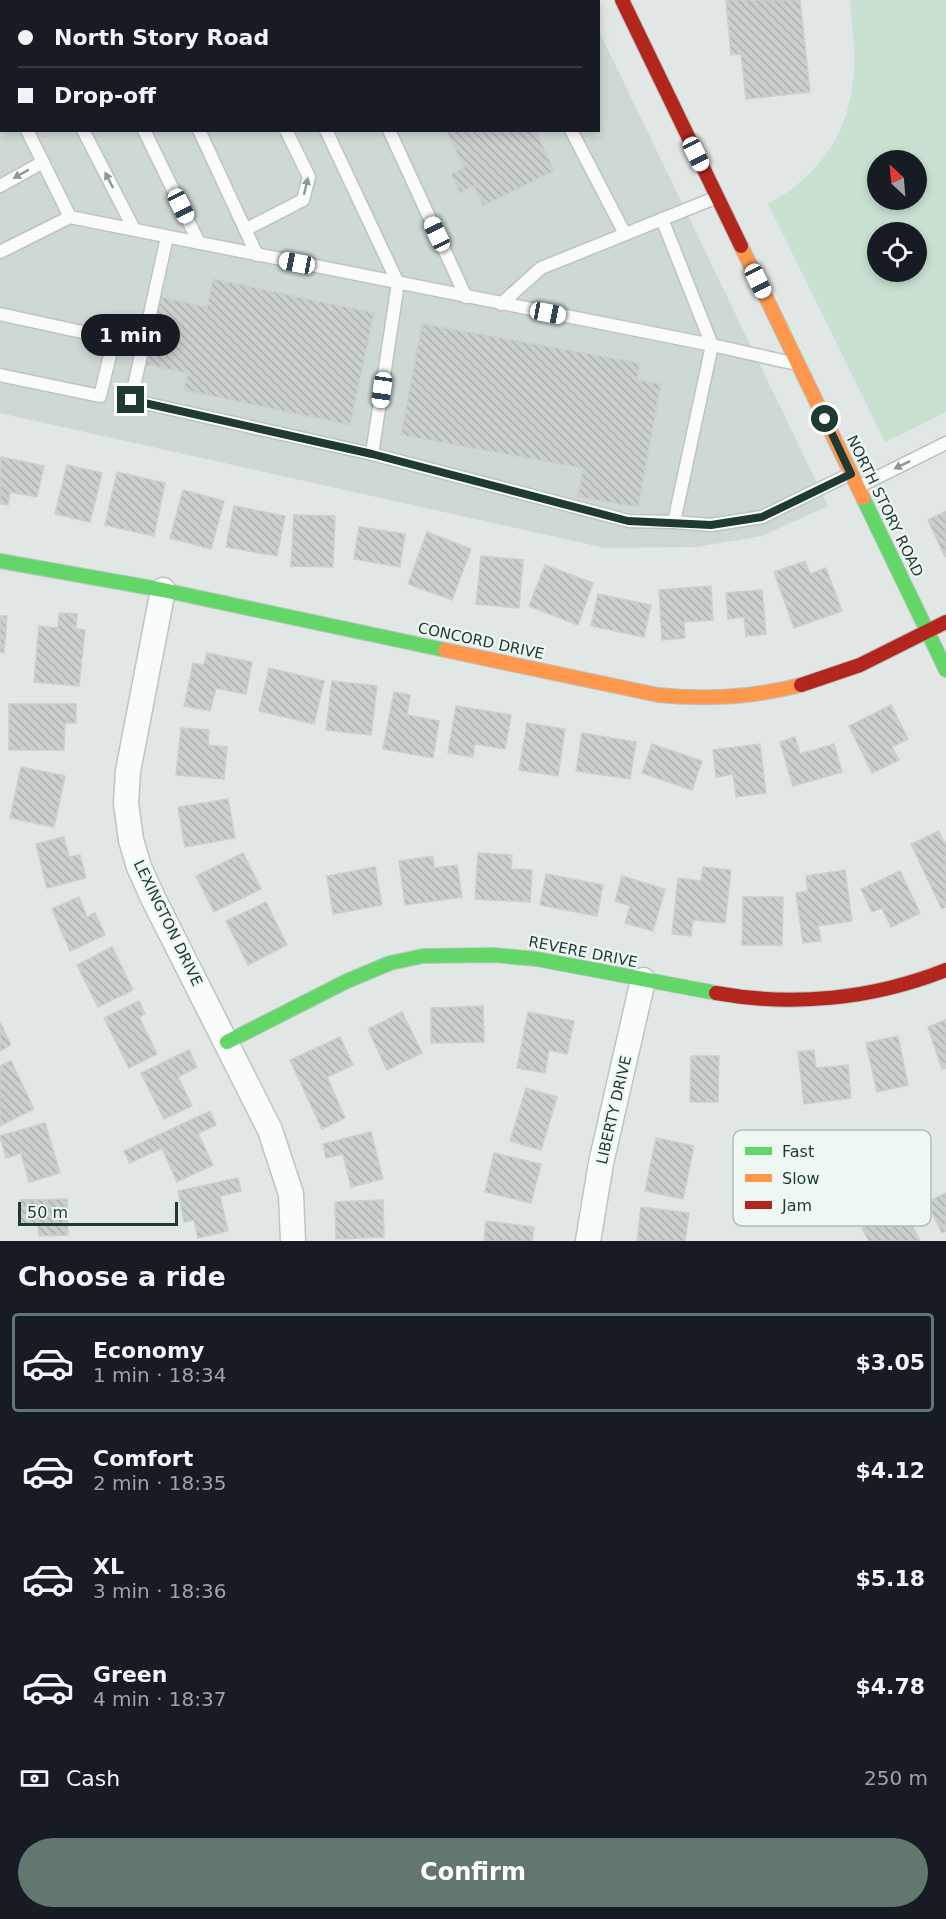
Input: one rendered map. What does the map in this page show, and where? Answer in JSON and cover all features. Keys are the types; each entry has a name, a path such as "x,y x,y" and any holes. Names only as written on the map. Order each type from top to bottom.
{"street":[{"name":"NORTH STORY ROAD","path":"622,0 946,670"},
{"name":"CONCORD DRIVE","path":"0,561 163,590 646,693 680,698 710,699 778,690 824,678 859,665 946,622"},
{"name":"LEXINGTON DRIVE","path":"163,590 128,771 126,803 131,840 139,867 153,898 227,1042 281,1157 291,1194 293,1241"},
{"name":"REVERE DRIVE","path":"227,1042 347,981 390,963 423,956 493,955 537,959 643,981 732,996 782,1000 829,998 884,989 918,981 946,970"},
{"name":"LIBERTY DRIVE","path":"588,1241 601,1163 643,981"}],"lane":[{"path":"28,132 70,217"},
{"path":"84,132 134,229"},
{"path":"145,132 199,243"},
{"path":"200,132 257,255"},
{"path":"245,230 303,200 309,177 287,132"},
{"path":"327,132 398,283 372,454"},
{"path":"390,132 466,297"},
{"path":"574,136 625,234"},
{"path":"0,186 43,162"},
{"path":"501,304 541,268 717,197"},
{"path":"0,252 70,217 712,345 798,365"},
{"path":"662,219 712,345 674,522"},
{"path":"167,237 131,400 372,454 628,521 711,525 762,517 851,474"},
{"path":"0,314 114,339 100,396 0,375"},
{"path":"858,487 946,443"}],"shaded area":[{"path":"600,33 828,506 762,536 696,547 605,548 0,413 0,132 600,132"}],"green space":[{"path":"850,0 946,0 946,412 885,442 768,204 803,179 830,149 847,113 852,92 854,44"}],"building":[{"path":"726,0 800,0 810,92 746,99 741,54 731,55"},
{"path":"447,132 536,132 554,171 483,206 474,186 460,193 451,174 464,168"},
{"path":"213,279 374,313 350,425 184,390 188,373 146,365 161,297 207,307"},
{"path":"422,324 640,363 637,380 661,384 638,507 578,497 583,468 401,435"},
{"path":"1,457 44,466 37,497 10,492 8,505 0,504"},
{"path":"67,465 102,473 90,522 55,514"},
{"path":"117,472 165,483 154,536 105,525"},
{"path":"183,490 224,501 211,549 170,538"},
{"path":"234,506 285,516 277,556 226,547"},
{"path":"946,511 946,556 945,557 928,520"},
{"path":"294,515 335,516 333,567 291,566"},
{"path":"359,527 405,534 400,567 354,559"},
{"path":"427,532 471,549 452,600 408,584"},
{"path":"481,556 523,560 519,608 476,604"},
{"path":"805,561 810,574 826,568 842,611 794,628 774,572"},
{"path":"545,565 593,583 578,625 529,606"},
{"path":"711,586 713,620 684,622 685,638 662,640 659,590"},
{"path":"762,590 766,634 746,636 744,617 728,619 726,593"},
{"path":"598,594 651,605 644,637 591,626"},
{"path":"59,613 77,614 76,629 85,630 79,686 34,682 39,626 58,628"},
{"path":"0,616 7,616 4,653 0,652"},
{"path":"207,653 252,662 246,694 216,688 210,711 184,706 193,663 204,665"},
{"path":"269,668 324,681 314,724 259,711"},
{"path":"332,681 377,686 371,735 326,730"},
{"path":"394,692 410,695 407,715 439,721 433,758 383,749"},
{"path":"9,704 76,704 76,723 65,723 64,750 9,750"},
{"path":"891,705 908,739 892,747 899,760 872,773 849,726"},
{"path":"456,706 511,715 505,749 475,744 473,757 448,753"},
{"path":"527,723 565,729 558,776 519,770"},
{"path":"181,728 209,730 208,745 227,747 224,779 176,775"},
{"path":"582,733 636,742 630,779 576,771"},
{"path":"795,737 800,754 834,744 842,772 793,786 780,742"},
{"path":"652,744 702,761 692,790 642,773"},
{"path":"760,744 766,793 736,797 733,774 716,777 713,750"},
{"path":"21,767 65,776 54,827 10,818"},
{"path":"228,799 235,838 185,847 178,807"},
{"path":"939,831 944,843 946,842 946,907 942,909 911,844"},
{"path":"64,837 69,857 80,855 86,878 47,888 36,844"},
{"path":"243,853 261,889 214,912 196,876"},
{"path":"478,853 512,855 511,869 532,870 530,902 475,899"},
{"path":"433,856 434,868 457,865 462,897 405,905 399,861"},
{"path":"375,867 382,905 333,914 327,876"},
{"path":"703,867 731,870 725,923 693,920 691,936 672,934 678,878 701,881"},
{"path":"845,870 852,921 818,926 821,941 803,943 796,893 808,891 806,876"},
{"path":"900,871 920,913 891,927 882,908 872,912 861,889"},
{"path":"546,874 603,885 597,916 540,905"},
{"path":"622,876 665,889 653,931 625,923 630,906 615,901"},
{"path":"79,897 87,917 95,913 105,935 70,951 52,909"},
{"path":"743,897 783,897 782,945 742,945"},
{"path":"266,902 287,945 248,965 226,921"},
{"path":"112,947 133,990 98,1007 77,965"},
{"path":"139,1001 145,1014 139,1017 157,1054 129,1068 104,1018"},
{"path":"483,1006 484,1042 431,1043 431,1008"},
{"path":"402,1012 422,1053 387,1070 368,1029"},
{"path":"528,1012 574,1021 567,1054 549,1050 545,1073 517,1068"},
{"path":"946,1020 946,1068 942,1069 928,1027"},
{"path":"0,1022 11,1045 0,1051"},
{"path":"898,1036 908,1085 877,1092 866,1043"},
{"path":"340,1037 353,1065 327,1077 345,1118 322,1129 290,1060"},
{"path":"189,1050 197,1067 178,1077 192,1106 164,1119 141,1073"},
{"path":"814,1050 816,1068 848,1065 851,1098 804,1104 798,1052"},
{"path":"691,1056 719,1056 718,1102 690,1102"},
{"path":"11,1061 34,1109 0,1126 0,1066"},
{"path":"526,1088 557,1097 541,1150 510,1141"},
{"path":"210,1111 216,1125 198,1133 213,1165 177,1182 162,1148 130,1163 124,1151"},
{"path":"45,1123 60,1173 29,1182 21,1153 6,1158 0,1136"},
{"path":"371,1132 383,1179 351,1187 343,1154 326,1158 323,1144"},
{"path":"656,1138 694,1146 683,1199 645,1191"},
{"path":"494,1153 541,1164 531,1203 485,1192"},
{"path":"238,1178 241,1191 220,1196 228,1231 198,1238 194,1220 184,1222 178,1191"},
{"path":"946,1193 946,1231 942,1233 931,1210 931,1200"},
{"path":"67,1199 68,1235 39,1236 38,1224 20,1224 20,1200"},
{"path":"383,1200 384,1237 336,1239 335,1202"},
{"path":"641,1207 689,1213 685,1241 637,1241"},
{"path":"486,1221 534,1227 532,1241 484,1241"},
{"path":"866,1226 912,1226 920,1241 869,1241 862,1228"}],"traffic: fast":[{"path":"863,498 946,670"},
{"path":"0,561 163,590 445,650"},
{"path":"227,1042 347,981 390,963 423,956 493,955 537,959 716,993"}],"traffic: slow":[{"path":"741,246 863,498"},
{"path":"445,650 658,695 730,696 801,685"}],"traffic: jam":[{"path":"622,0 741,246"},
{"path":"801,685 860,665 946,622"},
{"path":"716,993 774,999 832,998 890,988 946,970"}],"route":[{"path":"131,400 372,454 628,521 711,525 762,517 851,474 825,419"}]}
